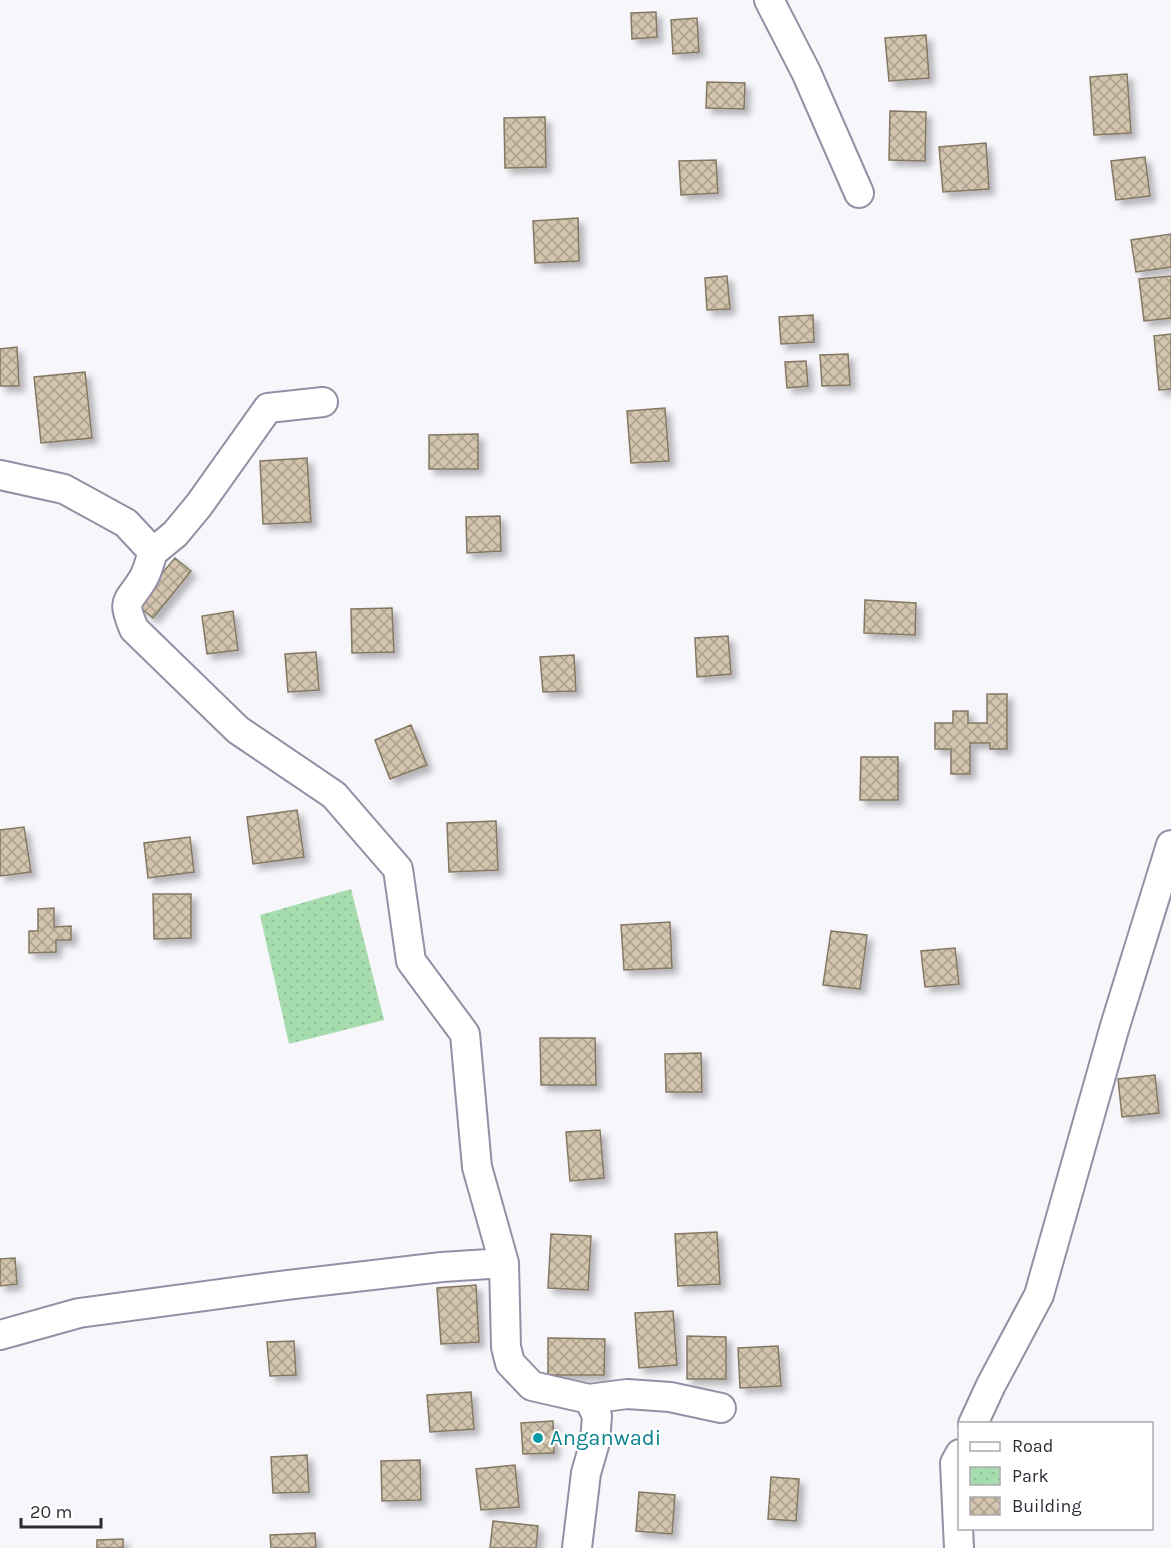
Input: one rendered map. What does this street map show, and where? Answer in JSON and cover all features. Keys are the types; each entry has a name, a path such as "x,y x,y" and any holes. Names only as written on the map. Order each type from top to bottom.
{"street":[{"path":"769,0 806,72 859,193"},
{"path":"323,402 268,408 199,505 175,534 153,552 144,577 128,598 126,609 134,629 238,730 334,795 398,869 411,961 465,1034 477,1167 504,1263 506,1347 510,1363 532,1386 589,1399 627,1394 669,1397 721,1408"},
{"path":"0,474 64,489 126,523 153,552"},
{"path":"974,1422 1039,1295 1115,1026 1171,845"},
{"path":"0,1335 79,1313 299,1283 504,1263"},
{"path":"577,1548 586,1473 596,1434 597,1416 589,1399"},
{"path":"958,1458 955,1463 958,1527"},
{"path":"958,1530 959,1548"}],"green space":[{"path":"351,889 384,1020 289,1044 260,915"}],"building":[{"path":"656,12 657,37 632,39 631,13"},
{"path":"697,18 699,52 673,54 671,20"},
{"path":"926,35 929,78 889,81 885,38"},
{"path":"1127,74 1131,133 1094,135 1090,77"},
{"path":"707,82 745,83 744,109 706,108"},
{"path":"890,111 926,112 925,161 889,160"},
{"path":"545,117 546,167 505,168 504,118"},
{"path":"986,143 989,189 943,192 939,147"},
{"path":"1145,157 1150,196 1116,200 1111,161"},
{"path":"716,160 718,193 681,195 679,161"},
{"path":"578,218 579,261 535,263 533,221"},
{"path":"1171,234 1171,267 1136,272 1131,240"},
{"path":"727,276 730,309 707,310 705,278"},
{"path":"1171,276 1171,318 1144,321 1139,279"},
{"path":"813,315 814,342 781,344 779,317"},
{"path":"1171,334 1171,389 1159,390 1154,336"},
{"path":"17,347 19,386 0,386 0,349"},
{"path":"848,354 850,385 822,386 820,355"},
{"path":"806,361 808,386 787,388 785,362"},
{"path":"85,372 92,438 41,443 34,377"},
{"path":"665,408 669,461 631,463 627,411"},
{"path":"478,434 478,469 429,469 429,435"},
{"path":"307,458 311,522 263,524 260,461"},
{"path":"500,516 501,551 467,553 466,517"},
{"path":"175,558 191,571 153,618 136,604"},
{"path":"865,600 916,603 915,635 864,633"},
{"path":"392,608 394,652 352,653 351,609"},
{"path":"233,611 238,650 207,654 202,616"},
{"path":"728,636 731,674 697,677 695,638"},
{"path":"316,652 319,690 288,692 285,654"},
{"path":"574,655 576,691 543,692 540,657"},
{"path":"987,694 1007,694 1007,749 990,749 990,743 970,743 970,774 951,774 951,749 935,749 935,723 953,723 953,711 968,711 968,723 987,723"},
{"path":"411,725 427,765 390,779 375,740"},
{"path":"861,757 898,757 898,800 860,800"},
{"path":"297,810 304,857 253,864 247,817"},
{"path":"496,821 498,870 449,872 447,823"},
{"path":"24,827 31,872 0,876 0,830"},
{"path":"190,837 194,872 148,878 144,843"},
{"path":"153,894 191,894 191,938 154,939"},
{"path":"54,908 54,927 71,926 71,940 56,940 56,952 29,953 29,931 38,931 38,909"},
{"path":"670,922 672,968 624,970 621,925"},
{"path":"831,931 867,935 860,989 823,985"},
{"path":"955,948 959,984 925,987 921,951"},
{"path":"540,1038 595,1038 596,1085 541,1085"},
{"path":"701,1053 702,1092 666,1092 665,1054"},
{"path":"1155,1075 1159,1113 1122,1117 1118,1079"},
{"path":"600,1130 604,1178 570,1181 566,1132"},
{"path":"717,1232 720,1284 678,1286 675,1234"},
{"path":"551,1234 591,1236 588,1290 548,1288"},
{"path":"15,1258 17,1284 0,1286 0,1259"},
{"path":"476,1285 479,1342 441,1344 437,1288"},
{"path":"673,1311 677,1365 639,1368 635,1313"},
{"path":"687,1336 726,1337 726,1379 687,1379"},
{"path":"548,1338 605,1339 604,1375 548,1375"},
{"path":"294,1341 296,1375 270,1376 267,1342"},
{"path":"778,1346 781,1386 740,1388 738,1348"},
{"path":"471,1392 474,1429 430,1432 427,1395"},
{"name":"Anganwadi","path":"553,1421 554,1453 523,1454 521,1423"},
{"path":"307,1455 309,1492 273,1493 271,1457"},
{"path":"420,1460 421,1500 382,1501 381,1461"},
{"path":"515,1465 519,1507 481,1510 476,1469"},
{"path":"771,1477 799,1479 796,1521 768,1519"},
{"path":"639,1492 675,1495 672,1534 636,1531"},
{"path":"493,1521 538,1526 536,1548 490,1548"},
{"path":"315,1533 316,1548 271,1548 270,1535"},
{"path":"123,1539 123,1548 97,1548 97,1540"}],"place":[{"name":"Anganwadi","path":"538,1438"}]}
